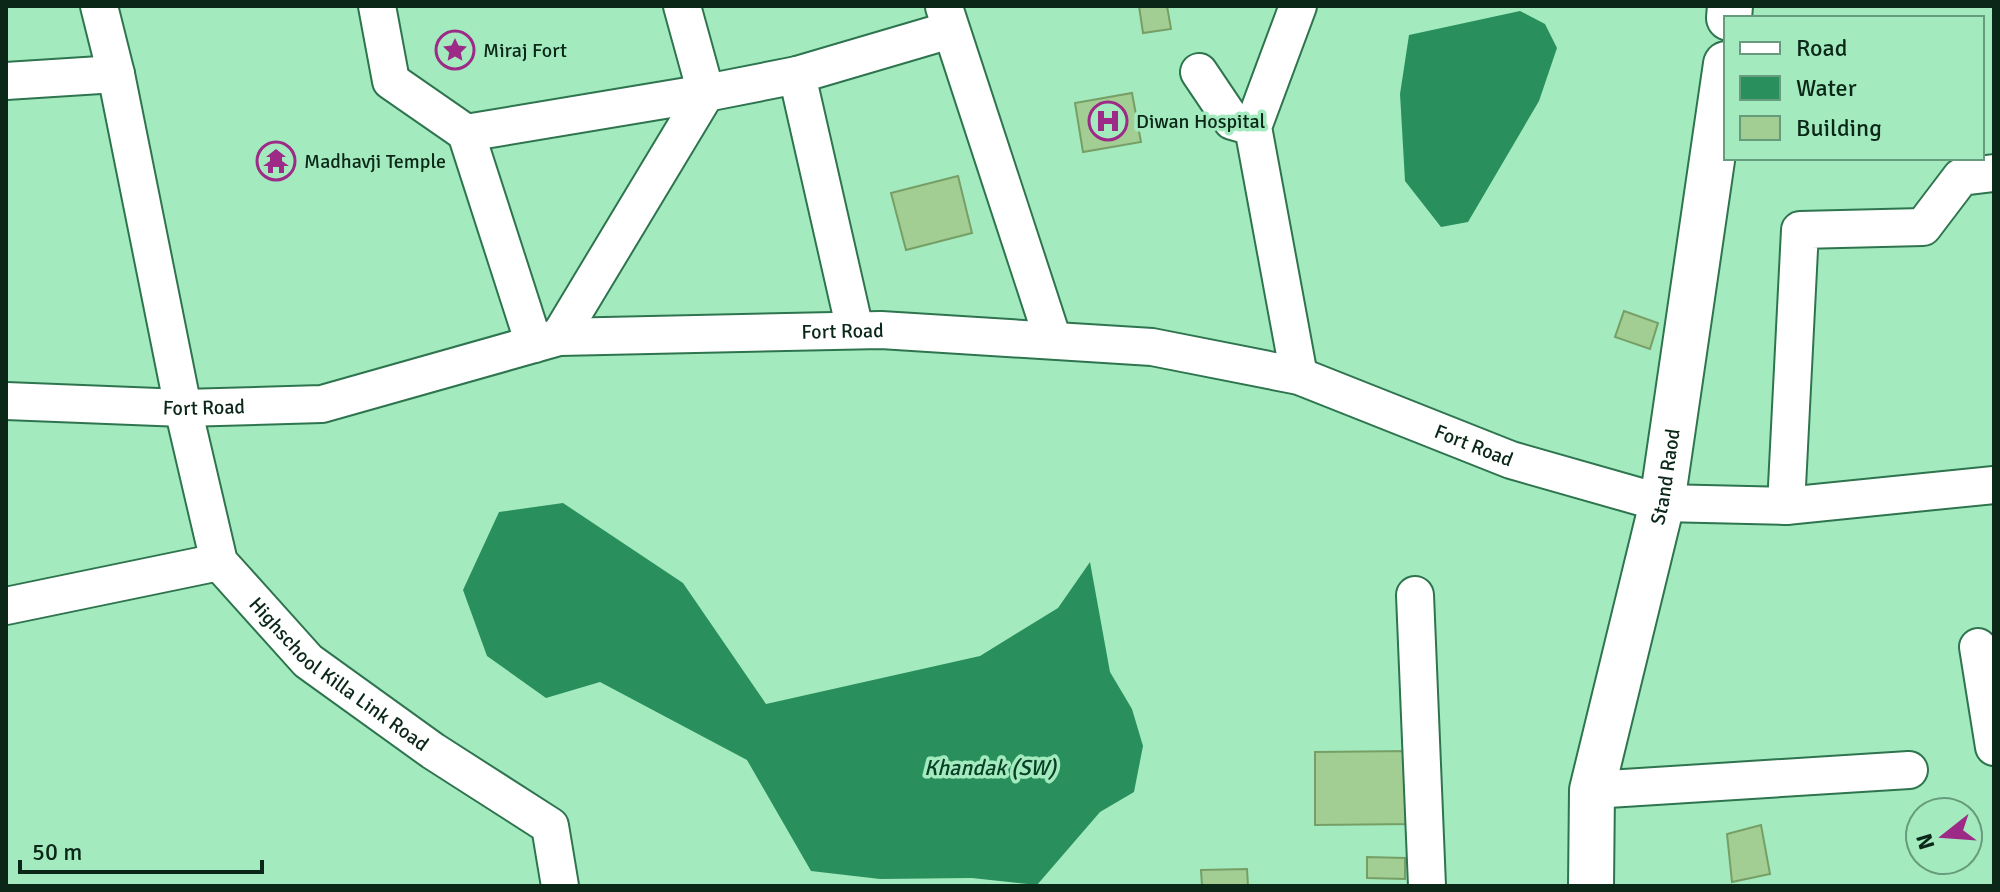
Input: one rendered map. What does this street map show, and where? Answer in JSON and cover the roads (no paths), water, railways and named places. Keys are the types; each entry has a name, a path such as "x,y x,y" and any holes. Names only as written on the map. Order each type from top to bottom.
{"street":[{"name":"Highschool Killa Link Road","path":"99,6 116,74 183,408 219,562 308,661 433,751 550,826 560,886"},
{"path":"377,6 391,81 466,133 547,341"},
{"path":"547,341 706,93 682,6"},
{"path":"1298,6 1253,127 1299,376"},
{"path":"466,133 797,75 947,18 1053,340"},
{"path":"1199,72 1232,121 1253,127"},
{"path":"6,81 116,74"},
{"path":"797,75 855,330"},
{"name":"Stand Raod","path":"1591,886 1592,790 1662,503 1724,78"},
{"path":"1786,506 1800,230 1923,227 1961,177 1994,173"},
{"name":"Fort Road","path":"6,401 183,408 322,404 547,341 855,330 1152,347 1299,376 1511,460 1662,503 1786,506 1994,485"},
{"path":"6,606 219,562"},
{"path":"1415,595 1427,886"},
{"path":"1978,647 1994,747"},
{"path":"1592,790 1909,770"}],"water":[{"path":"1520,11 1545,24 1557,48 1539,101 1468,222 1441,227 1405,181 1400,94 1409,35"},
{"name":"Khandak (SW)","path":"563,503 683,583 766,704 980,656 1058,608 1090,562 1110,672 1132,709 1143,746 1134,792 1100,812 1037,885 972,878 880,879 811,871 747,760 600,682 546,698 487,656 463,590 499,512"}],"place":[{"name":"Miraj Fort","path":"455,50"},
{"name":"Diwan Hospital","path":"1108,121"},
{"name":"Madhavji Temple","path":"276,161"}]}
